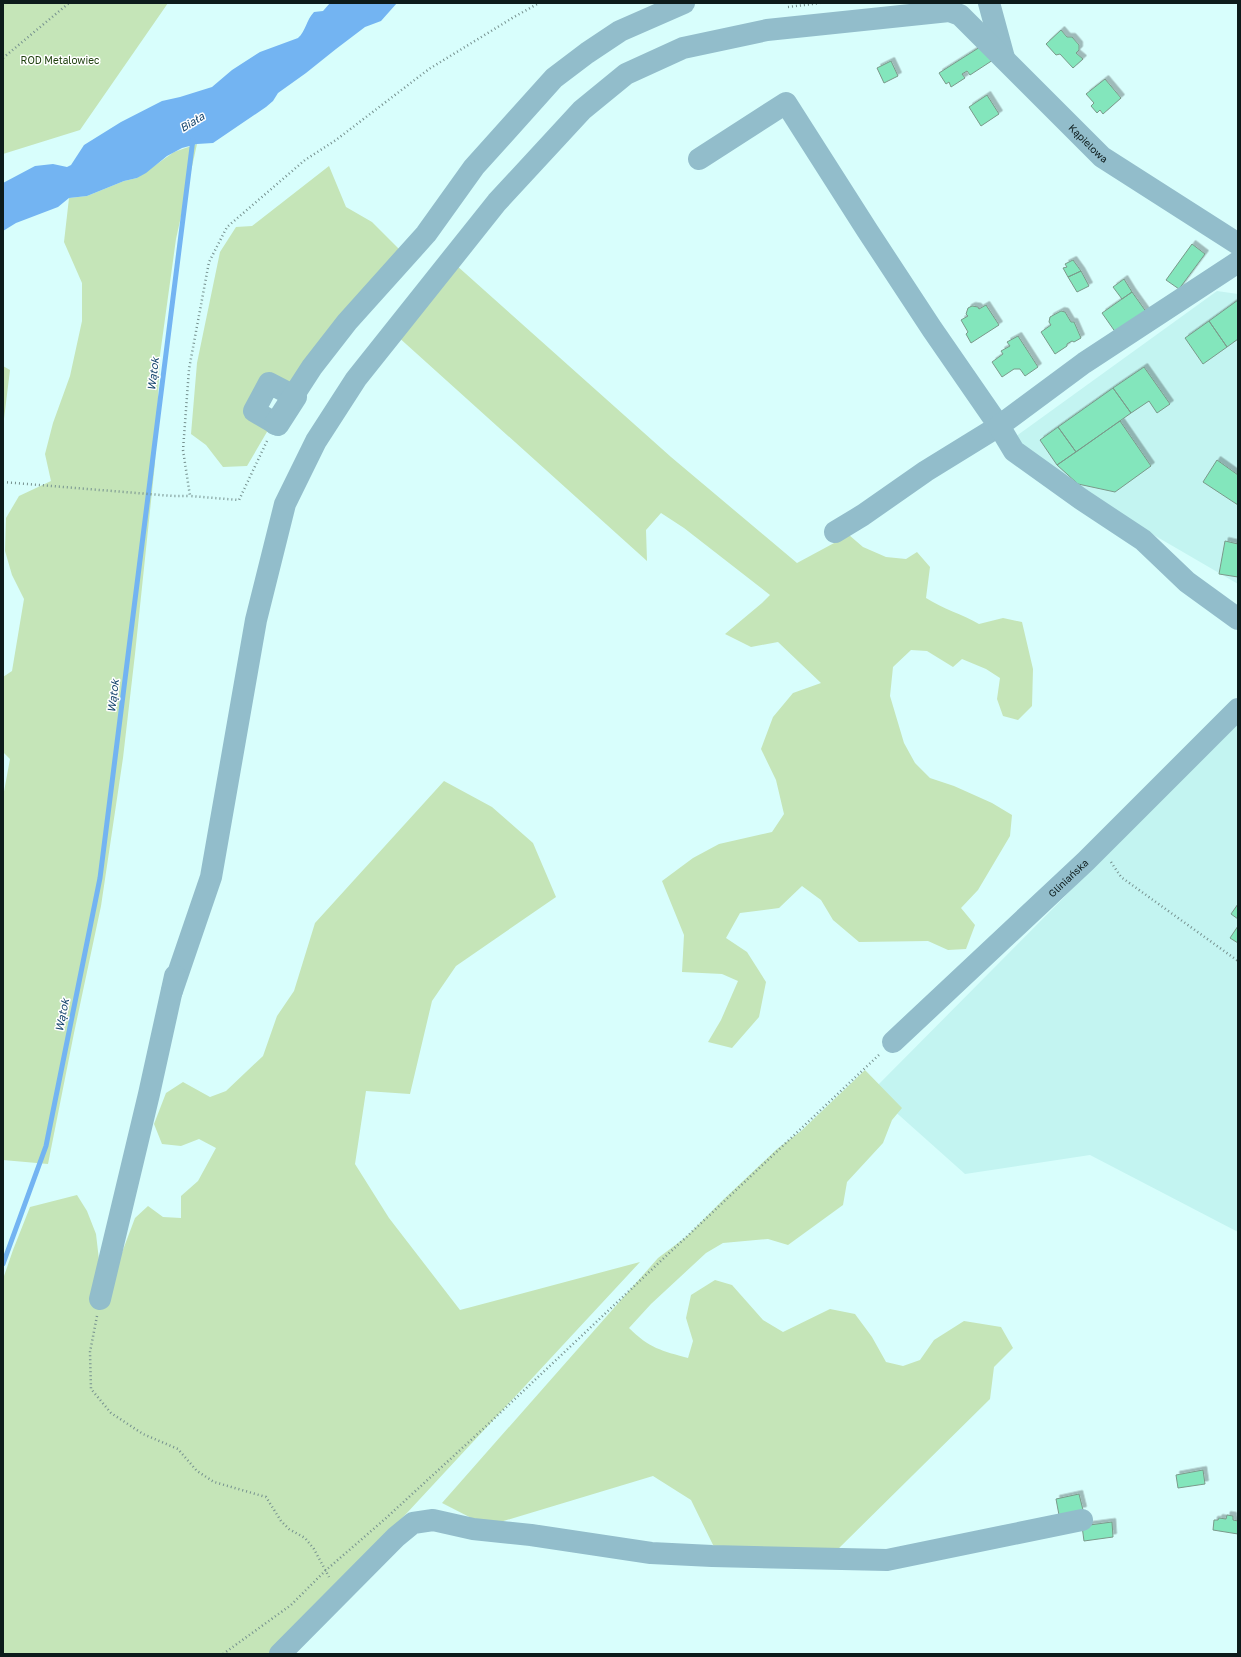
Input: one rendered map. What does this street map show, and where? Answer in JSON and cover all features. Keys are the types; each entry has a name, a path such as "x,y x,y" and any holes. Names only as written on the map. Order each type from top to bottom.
{"street":[{"path":"293,395 312,367 347,322 426,234 474,167 554,78 586,53 620,31 684,3"},
{"path":"988,3 1005,60"},
{"name":"Kąpielowa","path":"100,1299 149,1094 181,950 211,876 256,620 284,504 316,441 356,379 497,202 582,110 626,74 683,48 767,30 949,11 960,15 1102,157 1238,244"},
{"path":"699,160 786,103 866,230 999,426 1014,451 1081,499 1143,540 1187,582 1238,619"},
{"path":"835,532 863,515 926,471 999,426 1084,363 1238,262"},
{"path":"269,383 293,395 296,397 278,425 254,411 269,383"},
{"name":"Gliniańska","path":"893,1042 1100,847 1238,709"},
{"path":"280,1654 396,1537 413,1523 433,1520 473,1529 531,1535 651,1553 887,1560 1082,1520"}],"path":[{"path":"3,58 69,3"},
{"path":"190,496 183,450 189,369 209,262 227,227 305,160 336,140 429,69 514,16 539,3"},
{"path":"785,7 820,3"},
{"path":"3,482 130,493 239,500 275,424"},
{"path":"1100,847 1121,877 1238,961"},
{"path":"223,1654 291,1605 326,1571 488,1424 893,1042"},
{"path":"100,1299 90,1352 91,1389 111,1413 143,1434 178,1449 197,1471 214,1482 266,1497 282,1521 289,1528 306,1538 326,1571"}],"shaded area":[{"path":"1217,291 1238,294 1238,584 1066,484 1015,437"},
{"path":"1238,722 1238,1232 1090,1155 965,1174 872,1091"}],"green space":[{"name":"ROD Metalowiec","path":"3,3 168,3 80,130 3,154"},
{"path":"197,144 176,239 160,355 155,463 135,654 123,758 101,906 48,1164 3,1160 3,797 10,759 3,752 3,677 12,671 24,599 12,575 5,551 6,518 19,496 51,481 45,454 53,423 70,376 82,321 82,283 64,242 69,198 87,196 124,181 137,178 174,152"},
{"path":"329,166 346,207 372,222 402,252 288,390 268,380 251,413 271,425 247,466 223,467 206,445 191,434 197,363 220,252 236,227 252,226"},
{"path":"456,265 671,457 797,563 849,535 863,547 886,557 906,559 917,552 930,567 926,598 979,624 1003,618 1022,622 1033,669 1032,706 1018,720 1003,716 997,699 1000,678 986,669 962,659 953,667 927,651 911,650 893,667 890,696 904,743 915,763 930,778 954,786 992,803 1012,815 1010,836 978,890 961,908 975,925 966,949 948,950 928,941 859,942 833,920 821,900 802,886 779,908 740,913 726,938 747,952 766,982 759,1017 732,1048 708,1042 721,1020 738,981 722,974 682,972 684,935 662,881 693,858 719,844 772,832 784,814 776,780 761,749 773,717 793,693 821,683 778,642 751,647 725,634 770,595 684,528 661,513 646,530 647,561 396,335"},
{"path":"3,366 10,370 3,427"},
{"path":"444,781 492,807 533,843 556,897 456,966 432,1001 410,1094 366,1091 355,1164 389,1218 460,1310 640,1262 276,1654 3,1654 3,1279 30,1207 77,1195 87,1211 96,1234 99,1260 118,1263 135,1218 148,1206 163,1217 181,1218 181,1196 198,1181 216,1148 199,1139 181,1146 162,1144 154,1124 166,1093 183,1082 210,1097 226,1091 263,1056 277,1016 294,991 315,923"},
{"path":"865,1070 902,1108 892,1120 883,1143 847,1182 843,1205 788,1245 768,1239 723,1243 706,1253 651,1304 629,1328 636,1335 656,1348 688,1358 693,1341 686,1318 691,1295 715,1280 732,1285 763,1320 783,1332 830,1309 855,1314 872,1337 886,1362 903,1366 920,1360 934,1340 964,1321 1001,1327 1013,1348 994,1367 990,1399 834,1553 716,1551 691,1500 653,1476 487,1526 442,1503 658,1258 686,1237 777,1149 801,1131"}],"water":[{"name":"Biała","path":"330,3 397,3 381,21 365,27 278,93 273,101 266,107 213,143 197,144 182,148 167,156 146,173 137,178 124,181 87,196 69,198 58,207 16,223 3,231 3,183 35,166 53,164 67,167 71,165 84,145 121,122 162,101 212,87 232,70 260,52 298,38 314,12 323,11"}],"building":[{"path":"1061,30 1067,37 1072,37 1079,45 1079,50 1076,53 1083,59 1073,68 1060,54 1056,55 1046,44"},
{"path":"980,47 993,60 970,75 967,71 962,74 965,78 951,87 949,82 946,84 939,73"},
{"path":"891,61 898,76 884,83 877,68"},
{"path":"1105,79 1121,98 1103,114 1100,110 1097,113 1091,106 1094,103 1086,94"},
{"path":"987,95 999,114 981,126 969,107"},
{"path":"1192,244 1205,254 1179,289 1166,280"},
{"path":"1073,260 1081,271 1068,277 1063,268 1067,267 1065,264"},
{"path":"1081,271 1089,286 1077,292 1068,277"},
{"path":"1124,279 1132,292 1122,299 1113,287"},
{"path":"1132,292 1147,313 1116,333 1102,313"},
{"path":"1238,300 1238,339 1227,347 1209,321"},
{"path":"986,305 999,325 971,343 966,334 968,332 961,320 968,316 966,314 968,308 972,306 978,307 979,309"},
{"path":"1061,311 1065,312 1071,322 1074,322 1081,338 1067,344 1067,346 1055,354 1041,332 1051,325 1049,322 1050,317"},
{"path":"1209,321 1227,347 1203,364 1185,338"},
{"path":"1018,336 1038,367 1025,376 1020,369 1014,369 1002,377 992,362 1003,354 1001,351 1010,346 1007,342"},
{"path":"1144,367 1170,404 1157,413 1149,401 1131,413 1113,388"},
{"path":"1113,388 1131,413 1076,452 1058,427"},
{"path":"1120,421 1151,466 1115,492 1078,484 1057,465"},
{"path":"1058,427 1076,452 1057,465 1040,440"},
{"path":"1217,460 1238,475 1238,505 1203,482"},
{"path":"1225,541 1238,544 1238,577 1219,574"},
{"path":"1238,904 1238,919 1231,914"},
{"path":"1238,926 1238,943 1230,938"},
{"path":"1203,1470 1205,1484 1178,1488 1176,1475"},
{"path":"1079,1494 1083,1510 1059,1515 1056,1499"},
{"path":"1227,1515 1233,1516 1233,1520 1238,1521 1238,1534 1213,1530 1214,1520 1218,1520 1219,1518 1226,1519"},
{"path":"1112,1522 1113,1537 1084,1541 1082,1526"}],"waterway":[{"name":"Wątok","path":"3,1264 46,1146 100,878 193,139"}]}
